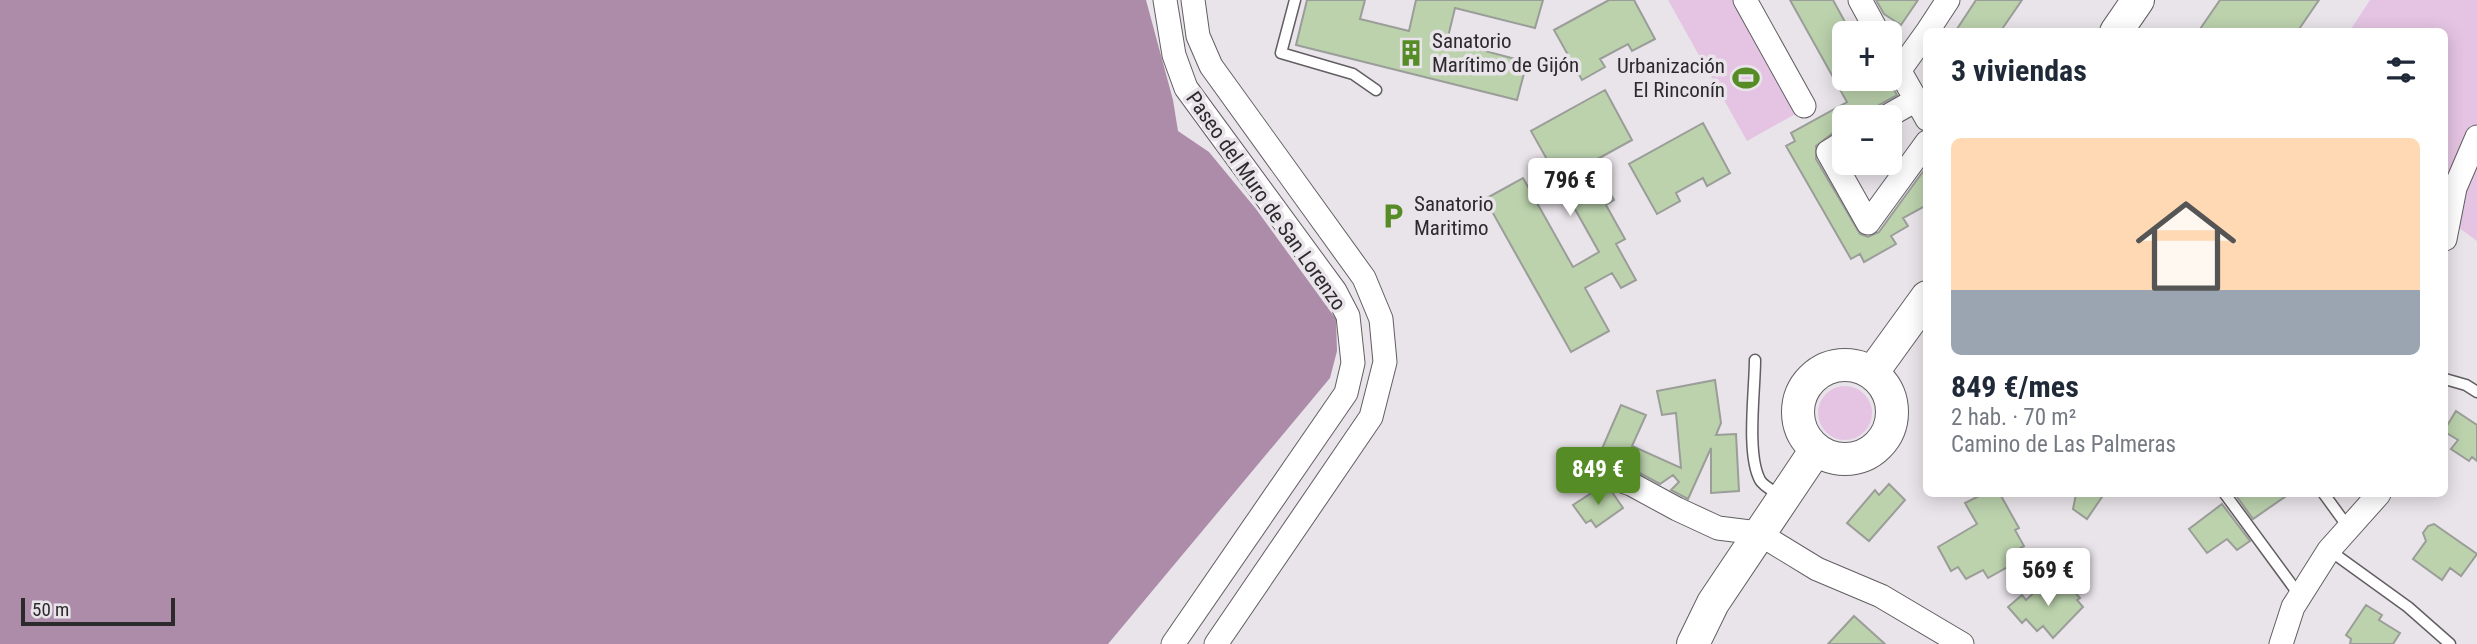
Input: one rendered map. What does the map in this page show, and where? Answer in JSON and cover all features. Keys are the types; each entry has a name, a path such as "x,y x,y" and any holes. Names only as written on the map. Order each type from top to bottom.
{"street":[{"name":"Paseo del Muro de San Lorenzo","path":"1165,0 1174,55 1186,88 1335,291 1348,316 1353,363 1346,393 1173,644"},
{"path":"1193,0 1198,36 1210,66 1364,278 1381,319 1385,362 1371,416 1216,644"},
{"path":"1745,0 1804,106"},
{"path":"1860,0 1871,21"},
{"path":"1930,28 1948,0"},
{"path":"2119,28 2138,0"},
{"path":"1902,114 1921,110 1906,63 1923,38"},
{"path":"2448,207 2450,183 2477,137"},
{"path":"1841,175 1868,223 1923,147"},
{"path":"1872,373 1923,303"},
{"path":"1850,364 1872,373 1884,386 1891,404 1891,423 1883,441 1869,454 1851,460 1832,458 1815,451 1802,430 1798,411 1802,392 1807,384 1818,372 1830,366 1850,364"},
{"path":"1693,644 1713,603 1815,451"},
{"path":"1593,471 1631,484 1718,528 1758,533 1817,569 1881,596 1962,644"},
{"path":"2281,644 2293,607 2329,550 2376,497"}],"lane":[{"path":"1296,0 1281,54 1353,74 1376,90"},
{"path":"1755,360 1752,425 1755,463 1760,482 1784,498"},
{"path":"2448,380 2466,385 2477,392"},
{"path":"2227,497 2300,596"},
{"path":"2326,497 2348,527"},
{"path":"2329,550 2408,607 2450,644"}],"shaded area":[{"path":"0,0 1146,0 1173,100 1178,131 1209,152 1256,209 1336,319 1337,351 1330,378 1108,644 0,644"},
{"name":"Urbanización El Rinconín","path":"1668,0 1736,0 1799,112 1747,141"},
{"path":"2370,0 2477,0 2477,241 2448,220 2455,188 2448,180 2448,28 2352,28"},
{"path":"1850,386 1860,390 1868,398 1872,413 1868,428 1860,436 1840,440 1830,436 1822,428 1818,408 1822,398 1830,390"}],"building":[{"name":"Sanatorio Marítimo de Gijón","path":"1307,0 1365,0 1360,19 1409,31 1416,0 1543,0 1535,28 1455,8 1447,41 1527,62 1517,100 1296,45"},
{"name":"Sanatorio Marítimo de Gijón","path":"1609,0 1634,0 1655,39 1632,51 1628,44 1600,59 1605,67 1582,80 1554,30"},
{"path":"1790,0 1833,0 1844,21 1832,21 1832,75"},
{"path":"1876,0 1918,0 1902,24 1902,21 1895,21 1884,14"},
{"path":"1976,0 2022,0 2003,28 1958,28"},
{"path":"2220,0 2319,0 2300,28 2201,28"},
{"path":"1605,90 1632,140 1592,162 1614,200 1606,205 1625,239 1616,244 1636,280 1621,288 1612,273 1585,288 1609,331 1571,352 1485,199 1523,178 1573,267 1599,252 1531,131"},
{"path":"1841,91 1895,91 1897,95 1879,105 1842,105 1847,102"},
{"path":"1832,110 1832,134 1816,146 1816,159 1860,234 1868,237 1879,232 1923,172 1923,207 1903,218 1908,226 1891,236 1896,244 1864,262 1860,254 1851,259 1786,146 1795,141 1791,133"},
{"path":"1703,123 1730,173 1707,186 1703,178 1676,193 1680,201 1657,214 1629,164"},
{"path":"1715,380 1721,423 1716,435 1736,434 1739,491 1711,493 1711,448 1688,499 1671,490 1679,482 1673,475 1660,484 1636,471 1598,458 1621,405 1646,415 1632,446 1681,468 1676,413 1662,415 1657,391"},
{"path":"2456,411 2477,425 2477,461 2472,457 2469,461 2451,449 2458,440 2448,434 2448,424"},
{"path":"1889,484 1905,500 1869,541 1847,523 1875,490 1879,495"},
{"path":"1599,488 1612,492 1623,508 1596,527 1591,520 1586,523 1573,505"},
{"path":"1977,497 2002,497 2019,528 2015,530 2024,546 2015,551 2020,560 1988,578 1983,570 1966,579 1958,567 1951,571 1938,547 1977,524 1965,503"},
{"path":"2075,497 2102,497 2087,519 2073,509"},
{"path":"2237,497 2285,497 2253,519"},
{"path":"2222,504 2250,541 2237,550 2227,539 2207,553 2189,529"},
{"path":"2434,524 2477,554 2461,576 2450,568 2442,580 2413,559 2426,541 2423,533 2428,526"},
{"path":"2059,581 2064,587 2068,584 2080,598 2077,600 2083,607 2053,638 2043,626 2037,631 2026,619 2022,623 2008,607 2022,595 2026,600 2038,589 2043,595"},
{"path":"2366,605 2382,615 2379,620 2400,633 2393,644 2350,644 2351,639 2346,635"},
{"path":"1854,616 1885,644 1828,644"}],"place":[{"name":"Sanatorio Marítimo de Gijón","path":"1411,53"},
{"name":"Urbanización El Rinconín","path":"1746,78"},
{"name":"Sanatorio Maritimo","path":"1393,216"}]}
